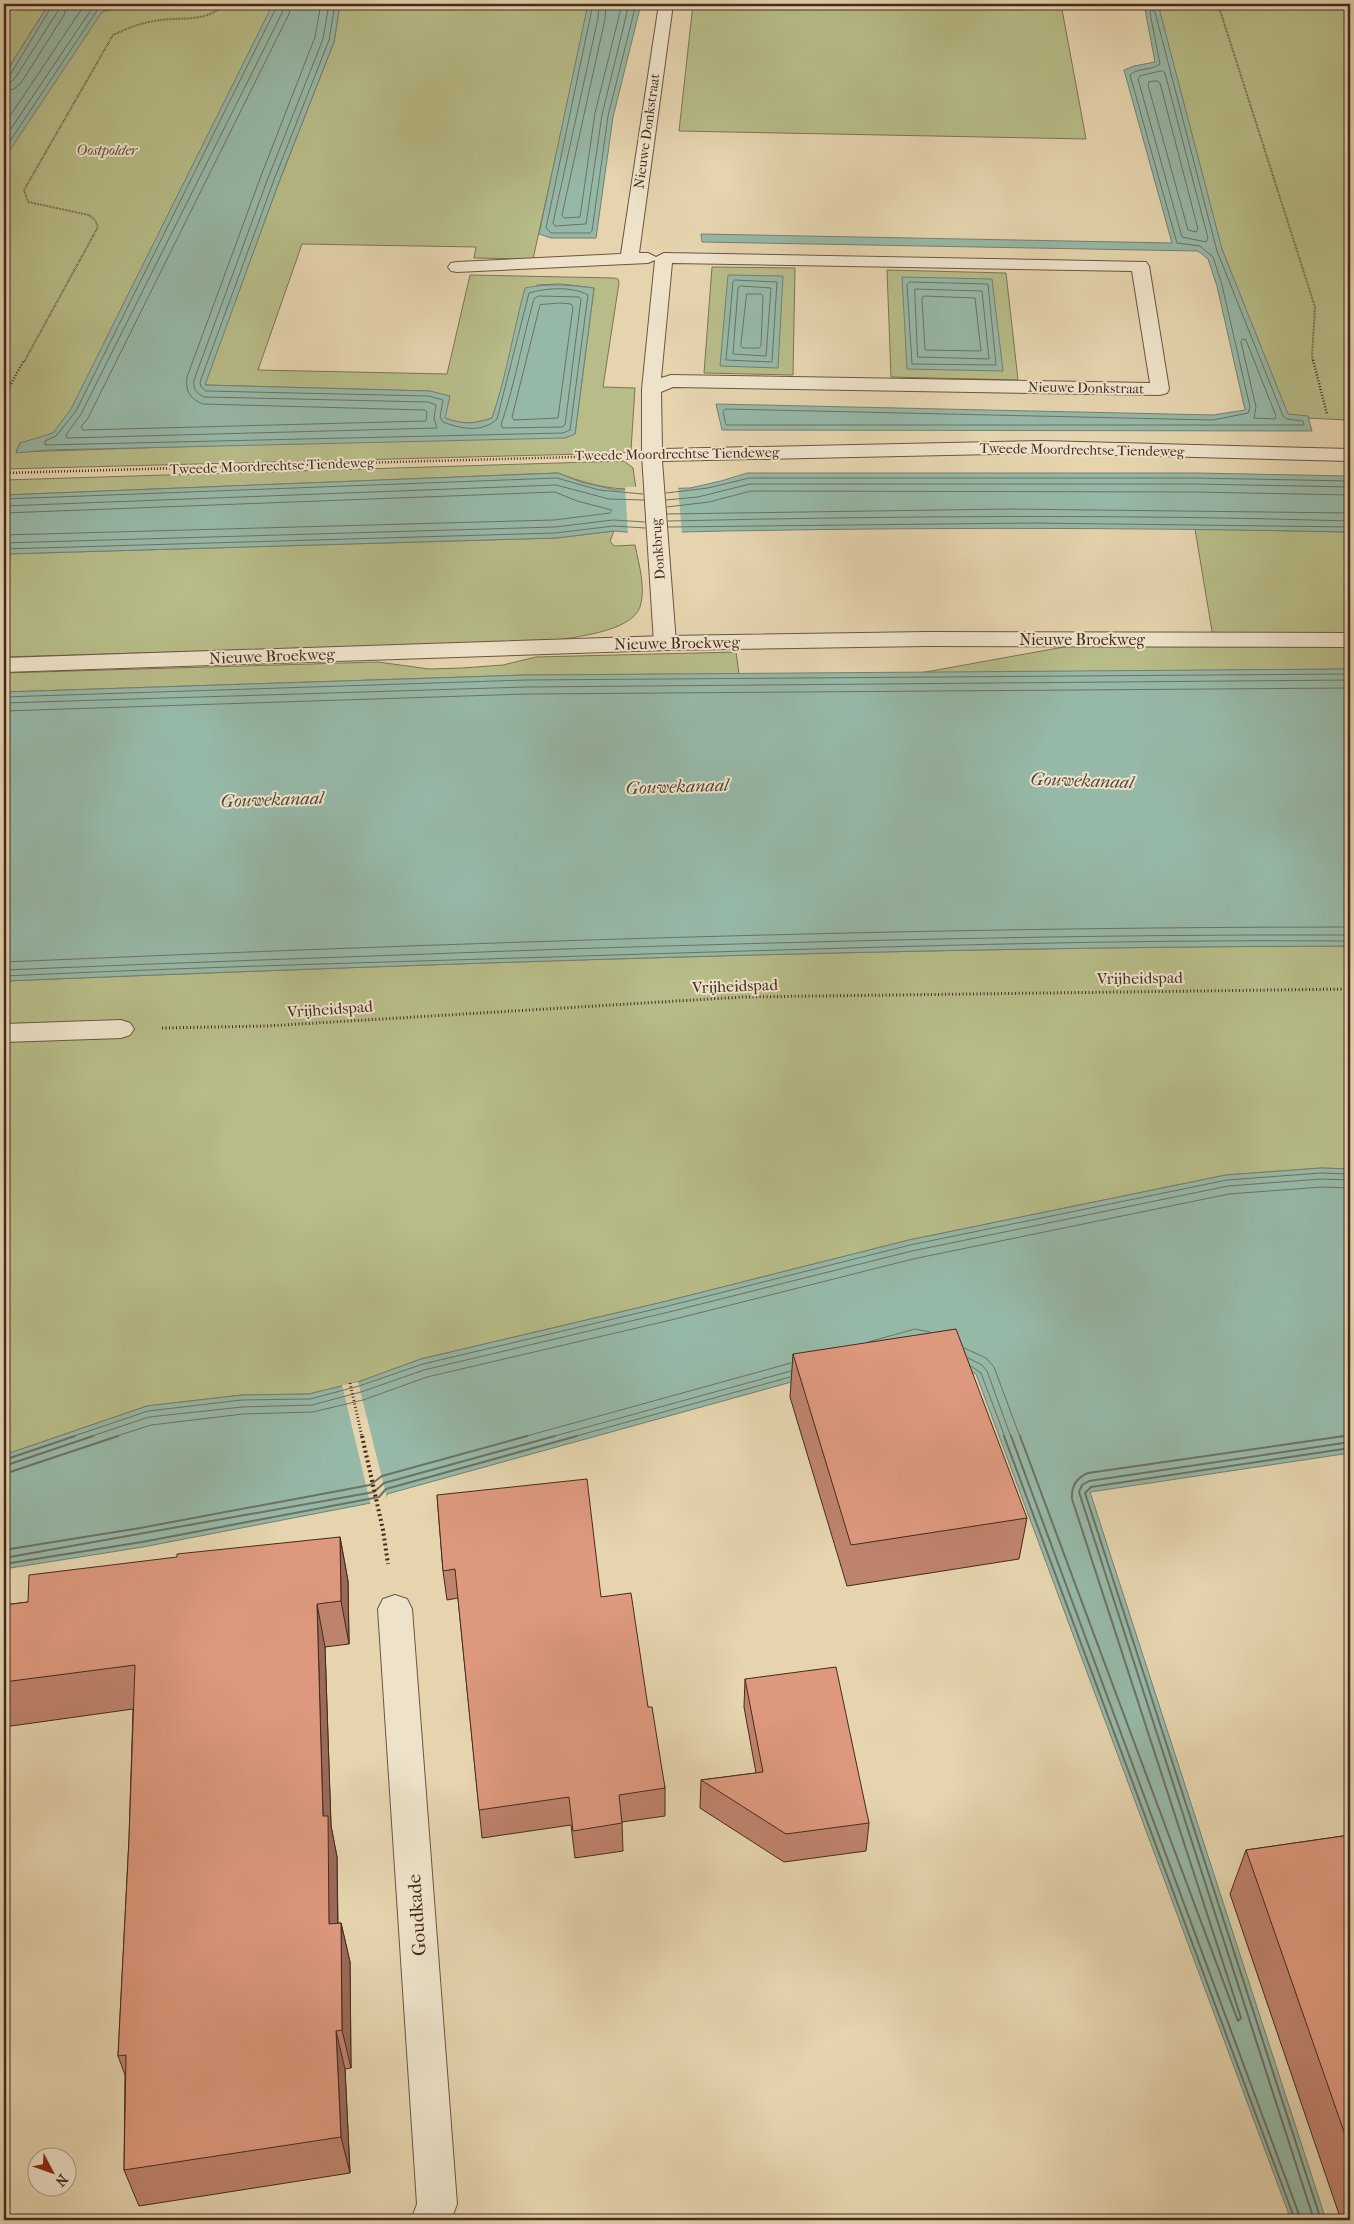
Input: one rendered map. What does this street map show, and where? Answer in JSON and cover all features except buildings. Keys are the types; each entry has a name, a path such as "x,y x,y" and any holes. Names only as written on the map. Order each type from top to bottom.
{"street":[{"name":"Nieuwe Donkstraat","path":"629,259 666,4"},
{"name":"Nieuwe Donkstraat","path":"457,266 664,258 1140,266 1160,389 670,381 652,389"},
{"path":"653,464 652,389 664,258"},
{"name":"Tweede Moordrechtse Tiendeweg","path":"653,464 1042,447 1344,455"},
{"name":"Donkbrug","path":"653,464 665,643"},
{"name":"Nieuwe Broekweg","path":"4,665 665,643 927,639 1350,640"},
{"path":"4,1033 121,1029"},
{"name":"Goudkade","path":"395,1609 437,2204 431,2220"}],"path":[{"path":"4,397 98,227 97,221 89,215 39,207 28,202 24,190 114,35 130,27 158,20 194,19 216,13 225,4"},
{"path":"1218,4 1315,308 1312,356 1344,455"},
{"name":"Tweede Moordrechtse Tiendeweg","path":"4,474 653,464"},
{"name":"Vrijheidspad","path":"121,1029 267,1026 743,997 1350,989"},
{"path":"350,1383 384,1530 395,1609"}],"green space":[{"path":"4,4 49,4 4,75"},
{"name":"Oostpolder","path":"78,4 290,4 81,441 20,443 16,452 575,434 594,288 561,284 537,285 492,418 480,422 463,423 445,418 430,391 204,385 279,182 334,42 340,4 588,4 533,259 474,258 476,247 302,244 258,370 447,374 470,275 614,278 618,279 619,283 603,387 635,388 631,450 623,453 4,469 4,120"},
{"path":"693,4 1061,4 1086,139 679,131"},
{"path":"1154,4 1350,4 1350,419 1348,420 1262,416"},
{"path":"712,267 795,268 793,375 704,373"},
{"path":"887,270 1006,273 1018,380 891,377"},
{"path":"624,461 633,468 636,489 596,485 558,473 4,495 4,480"},
{"path":"1195,529 1350,532 1350,669 920,673 1075,645 1214,643"},
{"path":"614,531 610,541 614,546 635,545 640,568 642,600 635,615 626,622 614,628 587,635 551,641 4,657 4,554 556,538"},
{"path":"736,652 739,674 526,675 4,692 4,673 378,662 429,669 503,665 536,657"},
{"path":"1350,946 1350,1169 1321,1168 1226,1175 909,1240 667,1301 421,1359 358,1382 309,1394 242,1395 147,1406 4,1455 4,981 677,957 1013,949"}],"water":[{"path":"49,4 204,4 202,7 120,7 102,12 4,159 4,75"},
{"path":"273,4 340,4 334,42 279,182 205,385 430,391 450,396 445,418 463,423 480,422 492,418 502,386 525,288 542,285 560,285 594,288 575,434 565,438 49,450 16,453 20,443 53,433 71,409"},
{"path":"588,4 641,4 613,117 596,238 551,238 539,234"},
{"path":"1144,4 1158,4 1222,249 1288,414 1308,416 1312,431 722,430 716,404 1213,415 1245,410 1217,286 1208,259 1198,251 702,242 701,234 1172,243 1124,70 1155,62"},
{"path":"728,275 783,276 778,368 720,366"},
{"path":"902,277 992,279 1003,371 907,369"},
{"path":"558,473 581,482 616,490 690,488 747,473 1196,473 1350,476 1350,532 993,528 636,533 614,531 556,538 4,554 4,495"},
{"name":"Gouwekanaal","path":"1350,669 1350,946 1013,949 677,957 4,981 4,692 526,675"},
{"path":"1321,1168 1350,1169 1350,1453 1090,1492 1326,2220 1291,2220 976,1374 918,1347 387,1494 386,1500 143,1547 4,1569 4,1455 147,1406 242,1395 309,1394 358,1382 421,1359 667,1301 909,1240 1226,1175"}],"pier":[{"path":"678,486 682,534 628,535 625,487"},
{"path":"358,1382 388,1502 371,1506 342,1385"}]}
